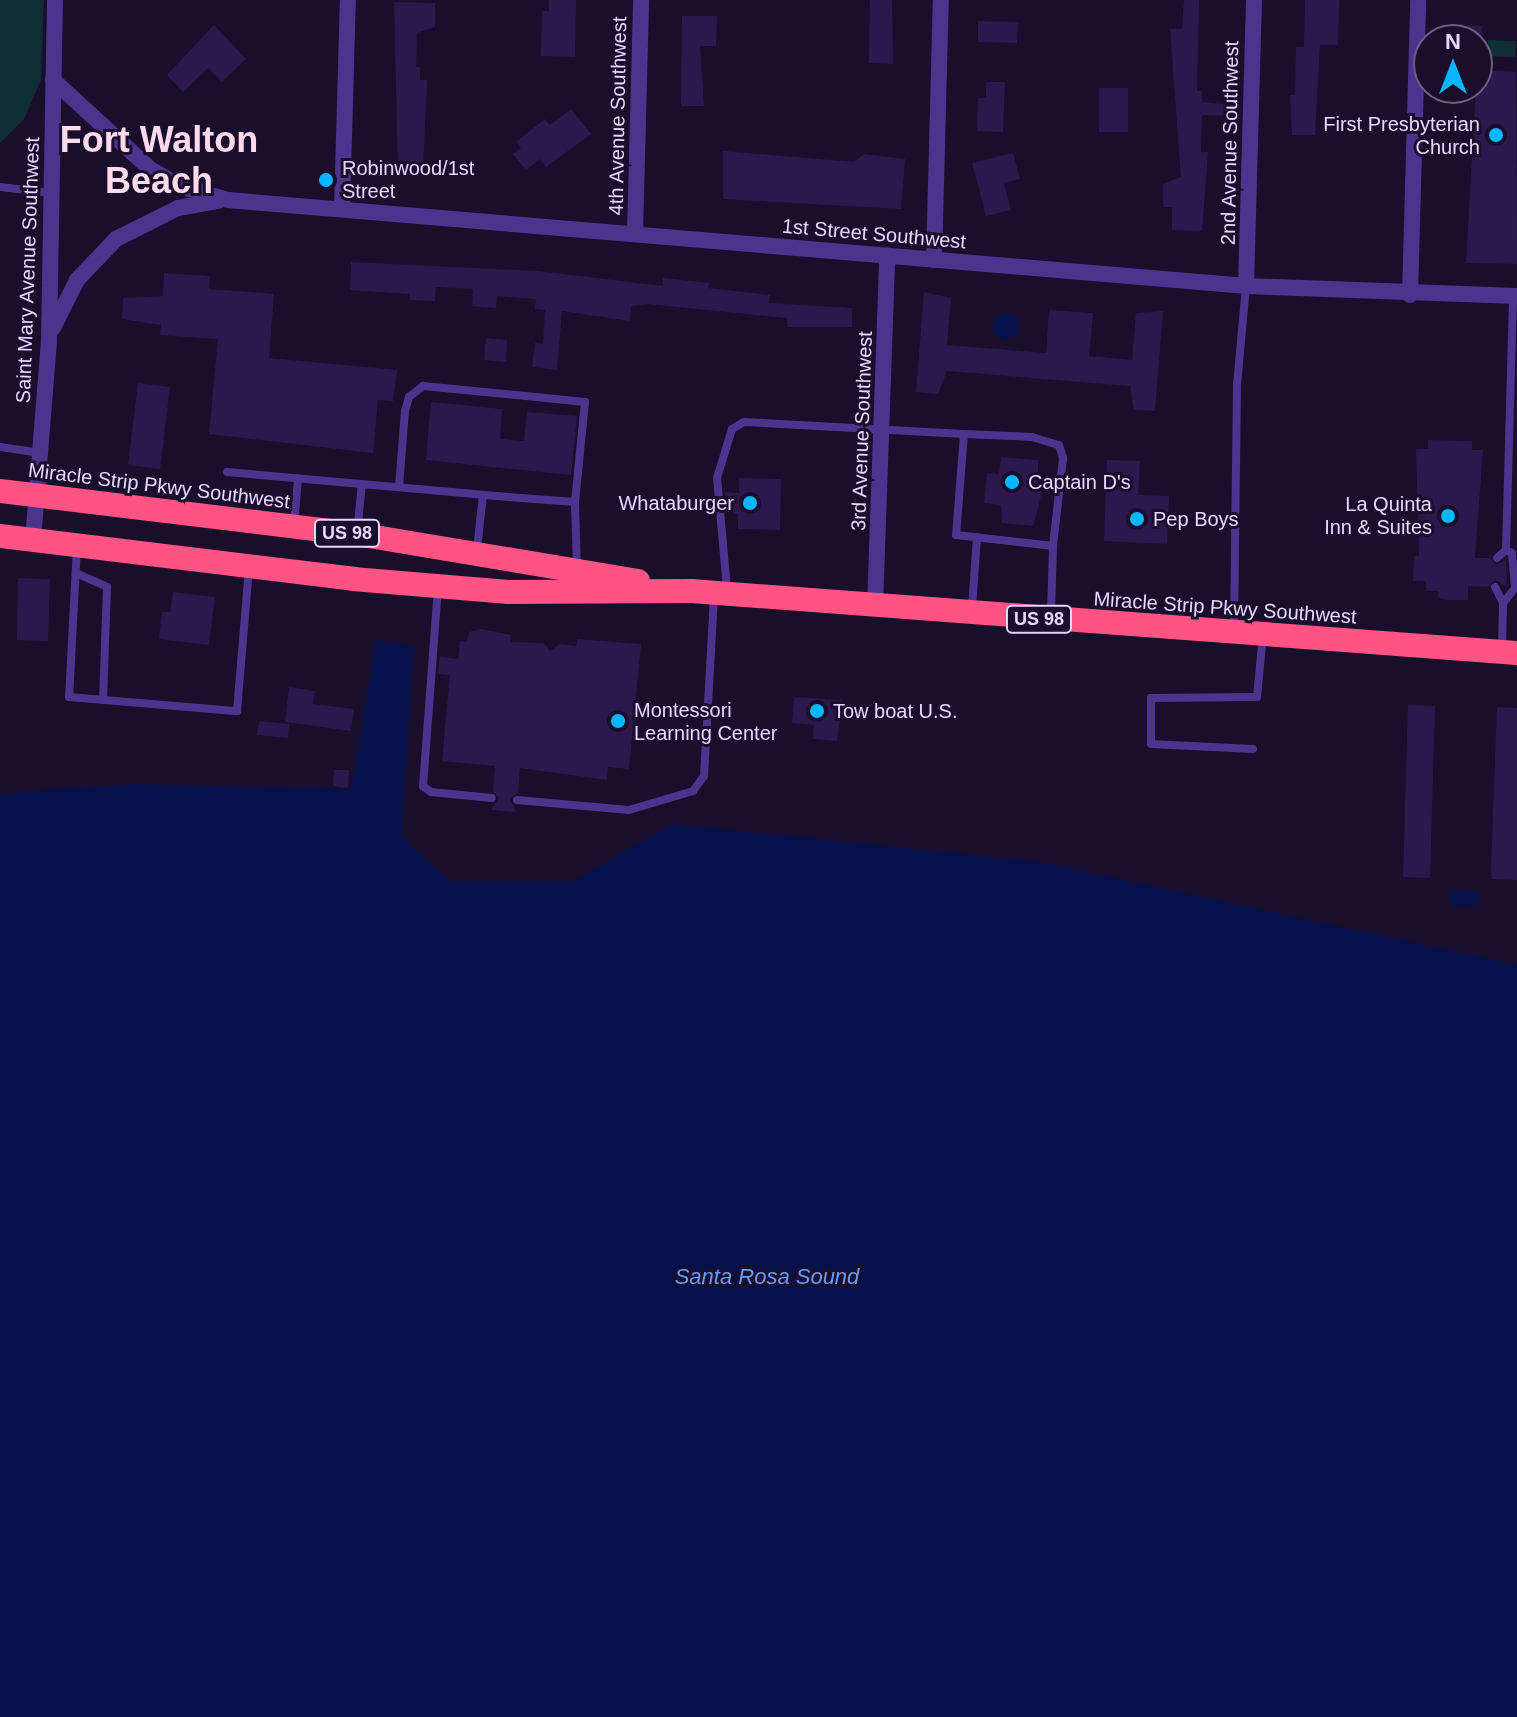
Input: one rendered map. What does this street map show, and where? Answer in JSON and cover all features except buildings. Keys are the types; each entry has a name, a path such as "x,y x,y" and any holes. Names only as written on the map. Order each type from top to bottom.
{"highway":[{"name":"Miracle Strip Pkwy Southwest","path":"0,491 477,551 711,593"},
{"name":"Miracle Strip Pkwy Southwest","path":"0,536 250,567 508,592 711,593 1510,653"}],"street":[{"name":"Saint Mary Avenue Southwest","path":"33,540 49,340 55,0"},
{"path":"342,209 348,0"},
{"name":"4th Avenue Southwest","path":"635,234 641,0"},
{"path":"934,260 941,0"},
{"name":"2nd Avenue Southwest","path":"1246,286 1254,0"},
{"path":"1410,295 1418,0"},
{"name":"1st Street Southwest","path":"53,80 150,169 179,186 228,200 1246,286 1410,295 1515,296"},
{"name":"1st Street Southwest","path":"49,340 77,280 116,239 178,208 228,200"},
{"name":"3rd Avenue Southwest","path":"875,607 887,255"}],"lane":[{"path":"0,187 52,193"},
{"path":"1233,632 1237,385 1246,286"},
{"path":"1497,558 1506,550 1515,296"},
{"path":"399,487 405,411 409,397 423,386 585,402 575,502 577,569"},
{"path":"517,800 629,810 693,791 704,776 717,478 732,429 744,422 1032,437 1059,445 1063,458 1053,546 1051,619"},
{"path":"964,434 956,535 1053,546"},
{"path":"0,447 42,453"},
{"path":"227,472 575,502"},
{"path":"294,526 298,478"},
{"path":"357,534 362,484"},
{"path":"477,551 483,495"},
{"path":"972,614 977,537"},
{"path":"77,545 69,697 237,711 250,567"},
{"path":"1503,603 1515,588 1515,559 1506,550"},
{"path":"76,573 107,587 103,700"},
{"path":"438,586 423,786 431,792 492,798"},
{"path":"1495,587 1503,603 1510,653"},
{"path":"1253,749 1151,744 1151,698 1257,697 1263,634"}],"green space":[{"path":"0,0 44,0 41,80 24,119 0,143"},
{"path":"1493,40 1516,41 1515,57 1493,56"}],"water":[{"path":"1006,313 1015,317 1019,326 1015,335 1006,339 997,335 993,326 997,317"},
{"name":"Santa Rosa Sound","path":"376,640 414,647 401,837 450,881 573,881 672,824 1041,862 1517,965 1517,1717 0,1717 0,794 135,784 351,789"},
{"path":"1450,890 1478,891 1478,906 1450,905"}],"place":[{"name":"First Presbyterian Church","path":"1496,135"},
{"name":"Robinwood/1st Street","path":"326,180"},
{"name":"Captain D's","path":"1012,482"},
{"name":"Whataburger","path":"750,503"},
{"name":"La Quinta Inn & Suites","path":"1448,516"},
{"name":"Pep Boys","path":"1137,519"},
{"name":"Tow boat U.S.","path":"817,711"},
{"name":"Montessori Learning Center","path":"618,721"}],"district":[{"name":"Fort Walton Beach","path":"159,160"}]}
